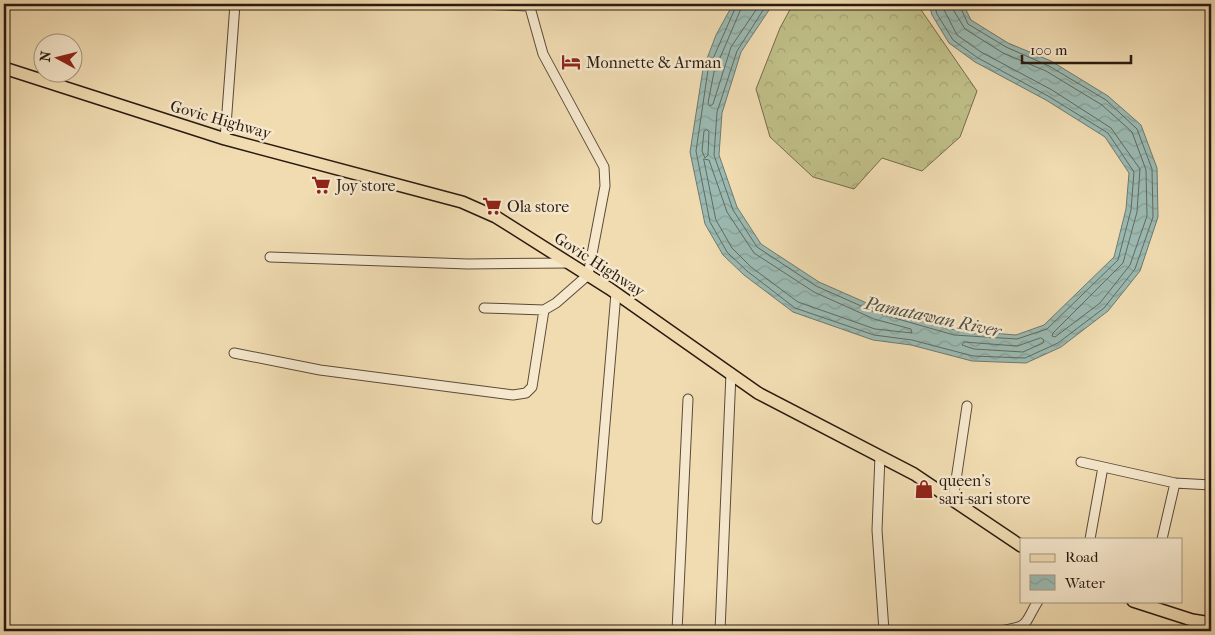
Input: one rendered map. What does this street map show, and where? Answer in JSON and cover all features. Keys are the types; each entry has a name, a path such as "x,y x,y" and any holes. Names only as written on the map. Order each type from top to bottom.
{"main road":[{"name":"Govic Highway","path":"4,68 225,139 462,202 496,217 616,292 758,394 914,474 1020,545"},
{"path":"1141,602 1192,620 1211,623"}],"street":[{"path":"225,139 235,4"},
{"path":"479,4 529,5 543,54 580,127 604,167 605,186 588,274 556,303 544,310 484,308"},
{"path":"270,257 468,264 570,263"},
{"path":"597,519 616,292"},
{"path":"234,353 320,370 513,395 526,393 532,387 544,310"},
{"path":"720,631 730,373"},
{"path":"677,631 688,399"},
{"path":"953,500 967,406"},
{"path":"880,456 877,530 884,631"},
{"path":"1081,462 1175,483 1211,485"},
{"path":"1090,538 1103,467"},
{"path":"1162,538 1175,483"},
{"path":"999,631 1022,628 1030,618 1038,602"}],"green space":[{"path":"793,4 917,4 977,91 960,137 922,171 882,158 854,189 813,177 770,137 756,89 780,28"}],"water":[{"path":"733,4 773,4 741,52 722,113 719,155 737,207 761,244 819,282 878,308 955,330 1016,335 1044,325 1114,257 1126,209 1129,173 1105,137 1046,100 975,62 949,43 932,15 929,4 963,4 971,20 1008,43 1051,61 1108,96 1141,125 1157,168 1158,217 1140,271 1108,311 1061,347 1026,363 972,361 911,345 873,340 793,312 744,275 723,255 705,224 690,152 703,69 716,35"}],"place":[{"name":"Monnette & Arman","path":"571,62"},
{"name":"Joy store","path":"321,185"},
{"name":"Ola store","path":"492,206"},
{"name":"queen's sari-sari store","path":"924,489"}],"water label":[{"name":"Pamatawan River","path":"933,317"}]}
